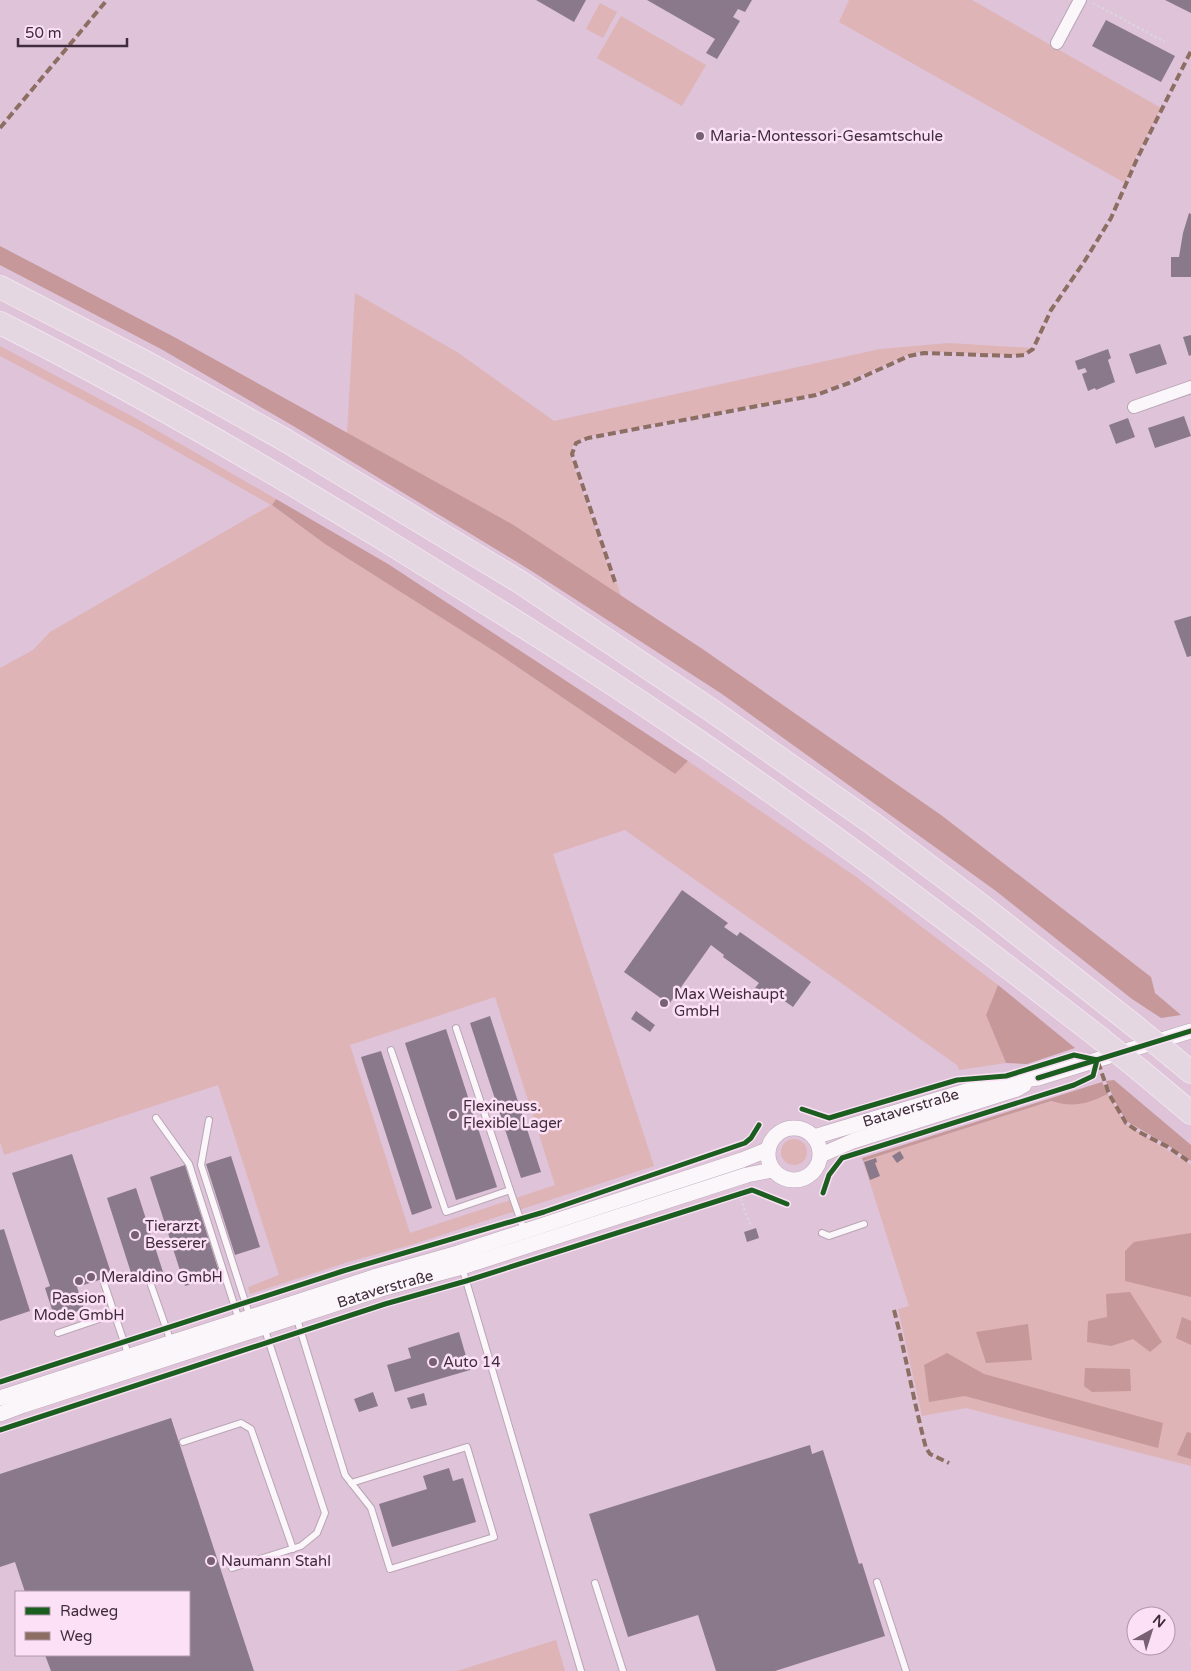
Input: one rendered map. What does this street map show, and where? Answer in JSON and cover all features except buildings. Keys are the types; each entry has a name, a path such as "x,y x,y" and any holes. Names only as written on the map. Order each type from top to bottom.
{"highway":[{"path":"0,287 149,364 285,440 520,582 711,710 872,822 990,912 1191,1072"},
{"path":"0,323 134,394 266,468 502,612 692,737 846,846 964,933 1099,1049 1141,1071 1191,1113"}],"street":[{"path":"1057,43 1080,0"},
{"path":"1134,407 1191,388"},
{"name":"Bataverstraße","path":"820,1155 1016,1089 1099,1049 1191,1031"},
{"name":"Bataverstraße","path":"814,1137 983,1086 1038,1078"},
{"path":"796,1127 806,1130 814,1137 819,1145 820,1155 817,1167 809,1176 800,1180 791,1180 781,1177 772,1170 768,1161 767,1150 770,1141 776,1134 785,1129 796,1127"},
{"name":"Bataverstraße","path":"460,1260 524,1232 734,1163 767,1150"},
{"name":"Bataverstraße","path":"0,1398 131,1363 252,1324 294,1310 377,1276 460,1260 747,1175 772,1170"},
{"name":"Bataverstraße","path":"0,1414 131,1363"}],"lane":[{"path":"456,1028 524,1232"},
{"path":"391,1050 446,1212 510,1190"},
{"path":"156,1118 189,1164 325,1513 317,1533 301,1546 232,1568"},
{"path":"209,1120 200,1165 252,1324"},
{"path":"822,1233 829,1236 864,1224"},
{"path":"460,1260 581,1671"},
{"path":"104,1283 131,1363"},
{"path":"152,1285 174,1349"},
{"path":"294,1310 345,1475 352,1484 371,1508 390,1568 494,1537 467,1447 352,1484"},
{"path":"58,1333 114,1314"},
{"path":"183,1442 241,1424 251,1429 293,1549"},
{"path":"877,1582 906,1671"},
{"path":"595,1583 623,1671"}],"path":[{"path":"1087,0 1165,42"},
{"path":"740,1194 750,1227"}],"shaded area":[{"path":"849,0 972,0 1161,108 1125,183 839,22"},
{"path":"600,3 617,12 603,38 586,29"},
{"path":"621,16 706,65 682,106 597,58"},
{"path":"0,246 176,338 512,524 701,648 941,815 1151,977 1155,993 1181,1015 1161,1018 1132,999 996,891 722,694 530,570 295,427 161,349 0,265"},
{"path":"355,293 457,352 554,421 880,349 949,343 1032,348 1024,354 1012,355 924,351 907,355 815,394 587,437 574,442 570,455 614,583 617,583 621,596 512,524 347,433"},
{"path":"0,346 137,419 276,499 272,505 325,544 497,653 675,774 688,761 859,879 998,985 986,1015 1006,1063 959,1070 957,1065 625,830 553,854 654,1166 414,1244 348,1262 250,1294 248,1287 279,1275 218,1085 4,1155 0,1142 0,668 33,650 50,632 271,505 141,431 0,356","holes":["495,997 555,1185 410,1233 350,1045"]},
{"path":"276,499 388,564 688,761 675,774 497,653 325,544 272,505"},
{"path":"998,985 1075,1048 1027,1064 1006,1063 986,1015"},
{"path":"1114,1080 1191,1145 1191,1161 1128,1122 1119,1110 1106,1081"},
{"path":"1102,1082 1108,1094 1093,1100 1080,1104 1051,1101 863,1161 868,1177 862,1158"},
{"path":"1108,1094 1125,1123 1191,1165 1191,1466 966,1408 922,1416 898,1309 909,1306 863,1161 1051,1101 1080,1104"},
{"path":"794,1139 804,1142 807,1152 804,1162 794,1165 784,1162 781,1152 784,1142"},
{"path":"1191,1233 1191,1297 1125,1281 1125,1251 1134,1242"},
{"path":"1130,1292 1162,1342 1150,1352 1133,1339 1111,1346 1087,1342 1088,1321 1107,1317 1106,1294"},
{"path":"1182,1317 1191,1321 1191,1345 1176,1338"},
{"path":"1028,1324 1032,1360 986,1363 976,1332"},
{"path":"947,1353 984,1374 1163,1423 1158,1448 965,1396 929,1402 924,1365"},
{"path":"1085,1368 1130,1369 1131,1391 1092,1392 1084,1386"},
{"path":"1187,1432 1191,1433 1191,1459 1177,1455"},
{"path":"556,1640 565,1671 457,1671"}],"marked path":[{"path":"0,128 107,0"},
{"path":"615,582 572,454 576,443 588,438 816,395 849,383 909,356 924,353 1024,355 1033,349 1051,310 1111,218 1137,159 1191,51"},
{"path":"1098,1062 1109,1094 1126,1123 1168,1147 1191,1163"},
{"path":"894,1310 926,1448 930,1454 949,1463"}],"cycle path":[{"path":"1038,1078 1191,1031"},
{"path":"802,1109 829,1118 957,1080 1006,1076 1074,1055 1097,1060"},
{"path":"823,1193 829,1175 842,1158 1074,1085 1093,1076 1097,1060"},
{"path":"0,1382 343,1271 544,1212 745,1143 751,1138 759,1125"},
{"path":"0,1430 385,1304 466,1281 752,1190 787,1204"}],"place":[{"name":"Maria-Montessori-Gesamtschule","path":"700,136"},
{"name":"Max Weishaupt GmbH","path":"664,1003"},
{"name":"Flexineuss. Flexible Lager","path":"453,1115"},
{"name":"Tierarzt Besserer","path":"135,1235"},
{"name":"Meraldino GmbH","path":"91,1277"},
{"name":"Passion Mode GmbH","path":"79,1281"},
{"name":"Auto 14","path":"433,1362"},
{"name":"Naumann Stahl","path":"211,1561"}]}
